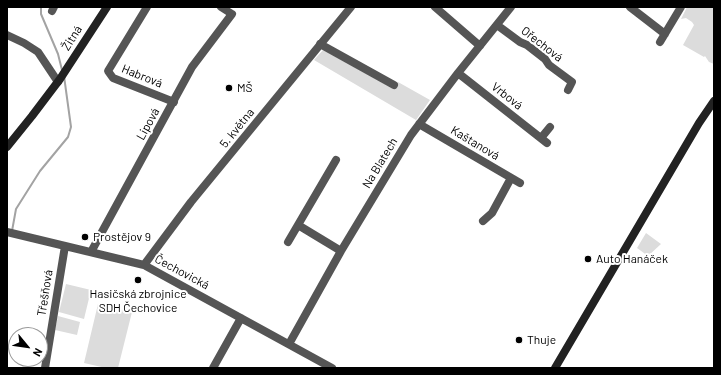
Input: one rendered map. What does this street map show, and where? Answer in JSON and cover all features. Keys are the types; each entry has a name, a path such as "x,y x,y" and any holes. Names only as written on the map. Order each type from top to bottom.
{"main road":[{"name":"Žitná","path":"7,147 59,80 106,7"},
{"path":"555,368 699,123 714,101"}],"street":[{"name":"Habrová","path":"147,7 108,71 113,78 174,102"},
{"name":"Lipová","path":"91,252 192,67 232,14 221,7"},
{"path":"435,7 480,46"},
{"name":"Na Blatech","path":"288,344 341,251 411,135 511,7"},
{"path":"630,7 665,34"},
{"path":"660,42 681,7"},
{"name":"5. května","path":"144,265 191,202 348,8"},
{"name":"Ořechová","path":"497,25 520,42 527,45 572,83"},
{"path":"7,35 38,52 59,80"},
{"path":"320,44 394,84"},
{"name":"Vrbová","path":"458,73 544,141 550,127"},
{"name":"Kaštanová","path":"419,124 520,183"},
{"path":"288,242 336,160"},
{"path":"483,221 492,213 511,178"},
{"path":"298,225 341,251"},
{"name":"Čechovická","path":"10,232 144,265 332,368"},
{"name":"Třešňová","path":"45,368 65,246"},
{"path":"213,368 241,318"}],"shaded area":[{"path":"687,7 714,7 714,64 709,62 705,56 704,57 683,45 694,25 686,18 681,19"},
{"path":"323,50 394,89 398,82 430,100 416,120 314,60"},
{"path":"646,233 661,244 648,256 637,248"},
{"path":"66,284 91,290 84,319 59,312"},
{"path":"98,304 132,312 118,368 106,368 84,363"},
{"path":"58,316 80,322 77,335 55,330"}],"waterway":[{"path":"41,7 41,14 58,54 62,70"},
{"path":"12,231 16,209 40,171 68,137 71,127 64,76"},
{"path":"7,286 7,307"}],"place":[{"name":"MŠ","path":"229,88"},
{"name":"Prostějov 9","path":"85,237"},
{"name":"Auto Hanáček","path":"588,259"},
{"name":"Hasičská zbrojnice SDH Čechovice","path":"138,280"},
{"name":"Thuje","path":"519,340"}]}
